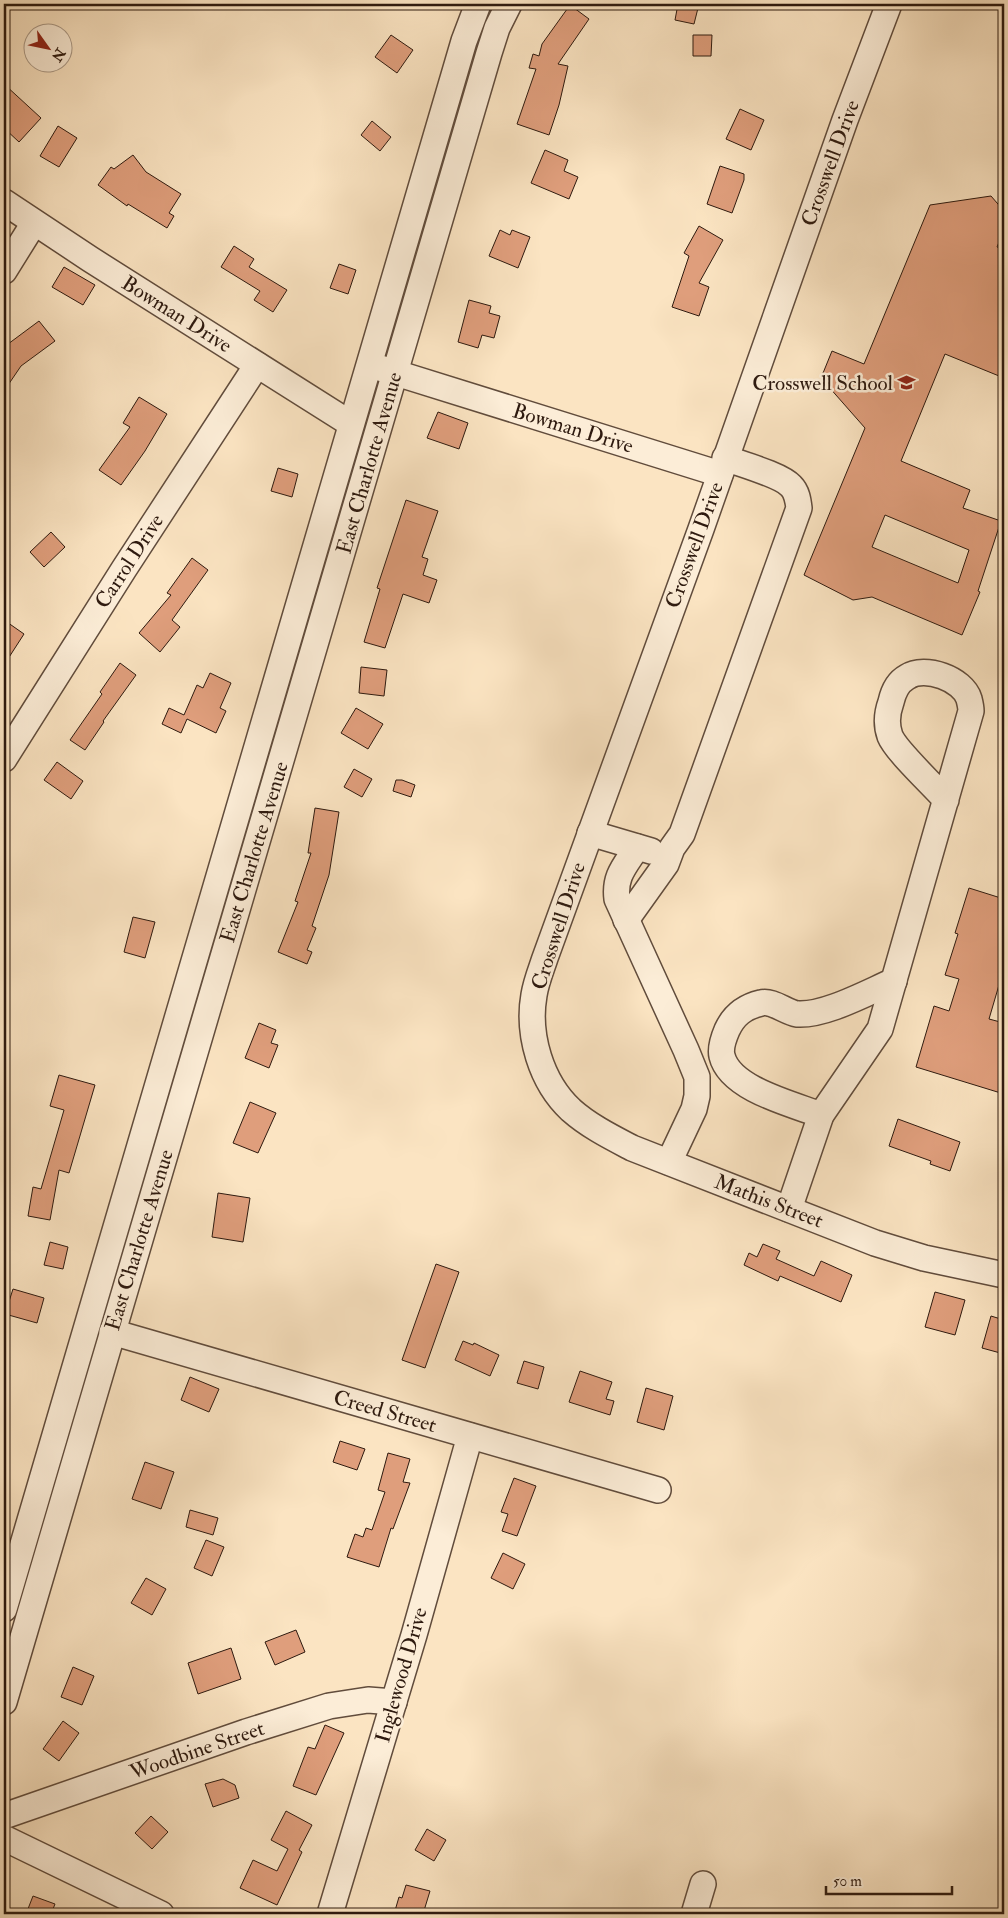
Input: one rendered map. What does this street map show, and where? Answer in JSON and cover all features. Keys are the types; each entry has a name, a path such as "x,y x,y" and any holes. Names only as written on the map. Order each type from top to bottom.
{"street":[{"name":"East Charlotte Avenue","path":"4,1609 368,364 464,41 478,4"},
{"name":"East Charlotte Avenue","path":"4,1702 489,53 497,28 509,4"},
{"name":"Crosswell Drive","path":"554,1087 540,1060 534,1037 532,1012 534,994 545,958 723,466 838,139 889,4"},
{"name":"Bowman Drive","path":"4,202 34,223 351,424"},
{"path":"4,271 34,223"},
{"name":"Bowman Drive","path":"368,364 723,466 772,475 791,485 797,495 799,508 682,834 672,848 666,864 626,920"},
{"name":"Carrol Drive","path":"4,759 124,569 257,365"},
{"path":"789,1209 820,1115 880,1029 946,800 971,711 969,698 962,688 948,679 923,672 907,677 894,691 887,715 890,736 946,800"},
{"path":"590,833 657,853 672,848"},
{"path":"636,847 620,872 615,885 617,899 697,1077 698,1096 694,1109 669,1162"},
{"path":"820,1115 756,1090 740,1081 730,1071 722,1056 723,1040 732,1020 744,1008 764,1002 796,1014 811,1014 828,1009 894,981"},
{"name":"Mathis Street","path":"554,1087 570,1109 604,1133 632,1148 883,1245 924,1258 1004,1275"},
{"name":"Creed Street","path":"112,1332 658,1490"},
{"name":"Inglewood Drive","path":"330,1914 394,1702 470,1436"},
{"name":"Woodbine Street","path":"4,1816 246,1732 329,1706 368,1700 394,1702"},
{"path":"4,1838 161,1914"},
{"path":"694,1914 703,1884"}],"building":[{"path":"678,4 699,4 694,24 675,20"},
{"path":"570,5 589,19 558,64 568,66 559,105 549,135 517,124 536,69 529,68 533,54 539,56 542,44"},
{"path":"391,35 413,50 397,73 375,57"},
{"path":"693,35 712,35 711,56 693,56"},
{"path":"4,84 41,118 19,142 4,128"},
{"path":"740,109 764,120 751,150 726,139"},
{"path":"372,121 391,137 380,151 361,135"},
{"path":"58,126 77,138 59,167 40,156"},
{"path":"545,150 568,160 564,171 578,177 569,199 531,183"},
{"path":"133,155 146,172 181,194 169,213 174,216 167,228 128,204 127,206 98,185 111,167 114,169"},
{"path":"720,166 744,174 744,180 732,213 707,204"},
{"path":"991,196 1004,211 1004,230 997,247 1004,250 1004,378 945,354 901,461 970,490 963,508 1001,521 978,591 980,592 962,635 872,597 853,600 804,575 865,428 821,378 832,351 864,364 930,205","holes":["885,515 969,550 958,583 872,547"]},
{"path":"699,226 723,240 699,283 709,287 699,316 672,307 689,256 684,253"},
{"path":"500,230 510,235 512,230 530,237 518,268 489,256"},
{"path":"234,246 254,259 249,267 287,290 273,312 254,300 260,291 221,267"},
{"path":"339,264 356,270 348,294 330,288"},
{"path":"64,267 95,285 83,305 52,287"},
{"path":"469,300 491,306 489,313 500,316 494,338 482,335 478,348 458,342"},
{"path":"39,321 55,341 21,366 4,391 4,347"},
{"path":"139,397 167,414 145,451 121,485 99,470 130,427 123,423"},
{"path":"438,412 468,423 459,449 427,438"},
{"path":"278,468 298,474 292,497 271,491"},
{"path":"406,500 438,511 422,557 428,559 423,575 437,580 429,603 403,594 385,648 364,642 380,589 377,588"},
{"path":"51,532 65,547 44,567 30,552"},
{"path":"192,558 208,570 172,620 180,627 160,652 139,633 171,595 167,593"},
{"path":"4,620 24,634 4,665"},
{"path":"120,663 136,675 85,750 70,740 102,694 100,692"},
{"path":"361,667 387,670 384,696 359,693"},
{"path":"210,673 231,683 220,708 226,711 216,733 187,719 181,733 162,724 169,708 184,715 197,685 203,688"},
{"path":"356,708 383,724 368,749 341,733"},
{"path":"57,762 83,781 71,799 44,780"},
{"path":"354,769 372,779 362,797 344,787"},
{"path":"396,780 402,780 415,785 411,797 393,791"},
{"path":"315,808 339,812 329,875 312,926 316,928 307,950 312,952 307,964 278,952 298,902 295,901 311,853 308,853"},
{"path":"969,888 1004,899 1004,968 989,1019 1004,1023 1004,1094 916,1067 934,1006 949,1011 959,979 945,975 958,934 955,933"},
{"path":"133,917 155,922 145,958 124,952"},
{"path":"259,1023 276,1030 271,1043 278,1045 269,1068 245,1058"},
{"path":"59,1075 95,1085 69,1173 59,1170 50,1220 28,1216 33,1187 41,1189 64,1110 50,1106"},
{"path":"250,1102 276,1113 258,1153 233,1143"},
{"path":"898,1119 960,1142 950,1171 930,1164 931,1161 889,1146"},
{"path":"218,1193 250,1198 243,1242 212,1237"},
{"path":"50,1242 68,1247 63,1269 44,1265"},
{"path":"763,1244 780,1251 776,1259 814,1276 821,1261 852,1275 841,1302 780,1276 778,1281 744,1265 749,1253 757,1257"},
{"path":"436,1264 459,1272 425,1368 402,1360"},
{"path":"13,1289 44,1298 37,1323 5,1314"},
{"path":"935,1292 965,1300 955,1335 925,1327"},
{"path":"991,1316 1004,1320 1004,1354 982,1348"},
{"path":"463,1341 473,1345 474,1343 499,1355 490,1376 455,1360"},
{"path":"524,1361 544,1367 538,1389 517,1383"},
{"path":"580,1371 612,1382 606,1399 614,1401 610,1415 569,1402"},
{"path":"190,1377 219,1389 209,1412 181,1400"},
{"path":"646,1388 673,1396 664,1430 637,1422"},
{"path":"340,1441 365,1449 357,1470 333,1462"},
{"path":"388,1453 410,1459 403,1482 410,1483 393,1529 391,1528 379,1567 347,1557 355,1534 363,1537 366,1528 372,1530 385,1492 378,1490"},
{"path":"145,1462 174,1472 161,1509 132,1499"},
{"path":"514,1478 536,1486 517,1536 502,1531 508,1514 501,1512"},
{"path":"190,1510 218,1518 213,1535 186,1527"},
{"path":"206,1540 224,1547 212,1576 194,1568"},
{"path":"503,1553 525,1564 513,1589 491,1578"},
{"path":"146,1578 166,1589 152,1615 131,1603"},
{"path":"296,1630 305,1652 275,1665 265,1642"},
{"path":"231,1648 241,1679 198,1694 188,1663"},
{"path":"73,1667 94,1676 82,1705 61,1697"},
{"path":"63,1721 79,1733 59,1761 43,1749"},
{"path":"325,1725 344,1733 316,1795 293,1786 308,1747 315,1749"},
{"path":"223,1779 235,1785 239,1798 213,1807 205,1784"},
{"path":"286,1811 312,1825 299,1850 302,1852 277,1905 240,1888 253,1860 277,1871 288,1849 271,1840"},
{"path":"151,1816 168,1832 152,1849 135,1833"},
{"path":"427,1829 446,1840 434,1861 415,1850"},
{"path":"406,1885 430,1891 423,1914 394,1914 399,1897 402,1898"},
{"path":"33,1896 55,1904 51,1914 26,1914"}],"place":[{"name":"Crosswell School","path":"907,383"}]}
